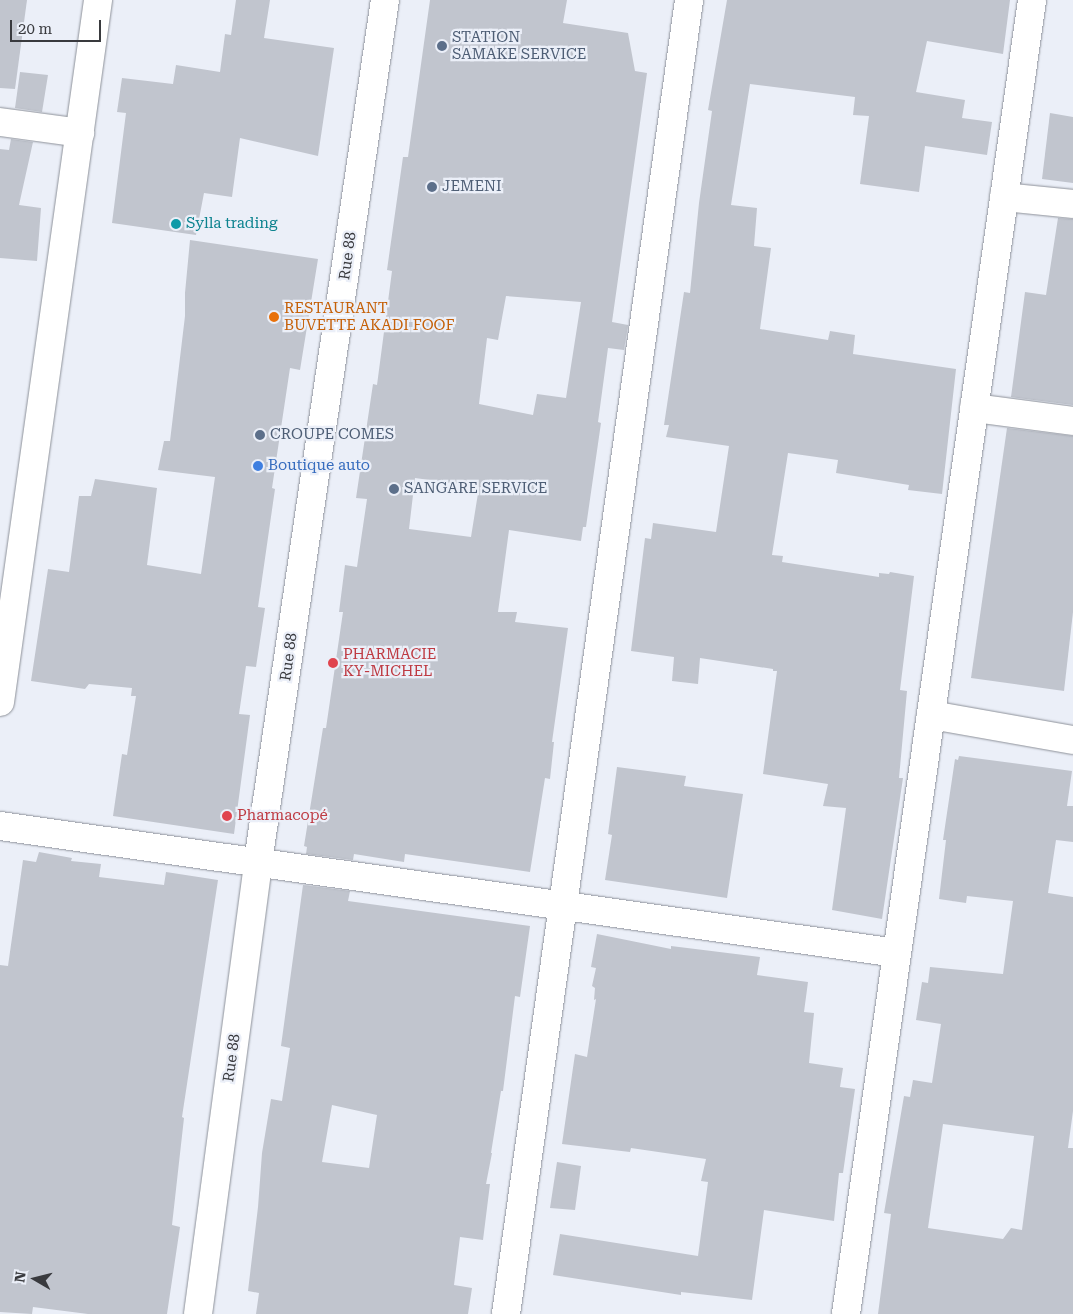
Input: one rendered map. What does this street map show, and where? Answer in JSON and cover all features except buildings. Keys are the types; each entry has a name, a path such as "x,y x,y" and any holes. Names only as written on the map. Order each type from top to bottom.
{"street":[{"path":"0,702 98,0"},
{"name":"Rue 88","path":"198,1314 258,862 385,0"},
{"path":"506,1314 689,0"},
{"path":"846,1314 1032,0"},
{"path":"0,122 80,133"},
{"path":"1004,197 1073,204"},
{"path":"974,408 1073,421"},
{"path":"931,715 1073,740"},
{"path":"0,826 897,953"}],"place":[{"name":"STATION SAMAKE SERVICE","path":"442,46"},
{"name":"JEMENI","path":"432,187"},
{"name":"Sylla trading","path":"176,224"},
{"name":"RESTAURANT BUVETTE AKADI FOOF","path":"274,317"},
{"name":"CROUPE COMES","path":"260,435"},
{"name":"Boutique auto","path":"258,466"},
{"name":"SANGARE SERVICE","path":"394,489"},
{"name":"PHARMACIE KY-MICHEL","path":"333,663"},
{"name":"Pharmacopé","path":"227,816"}]}
